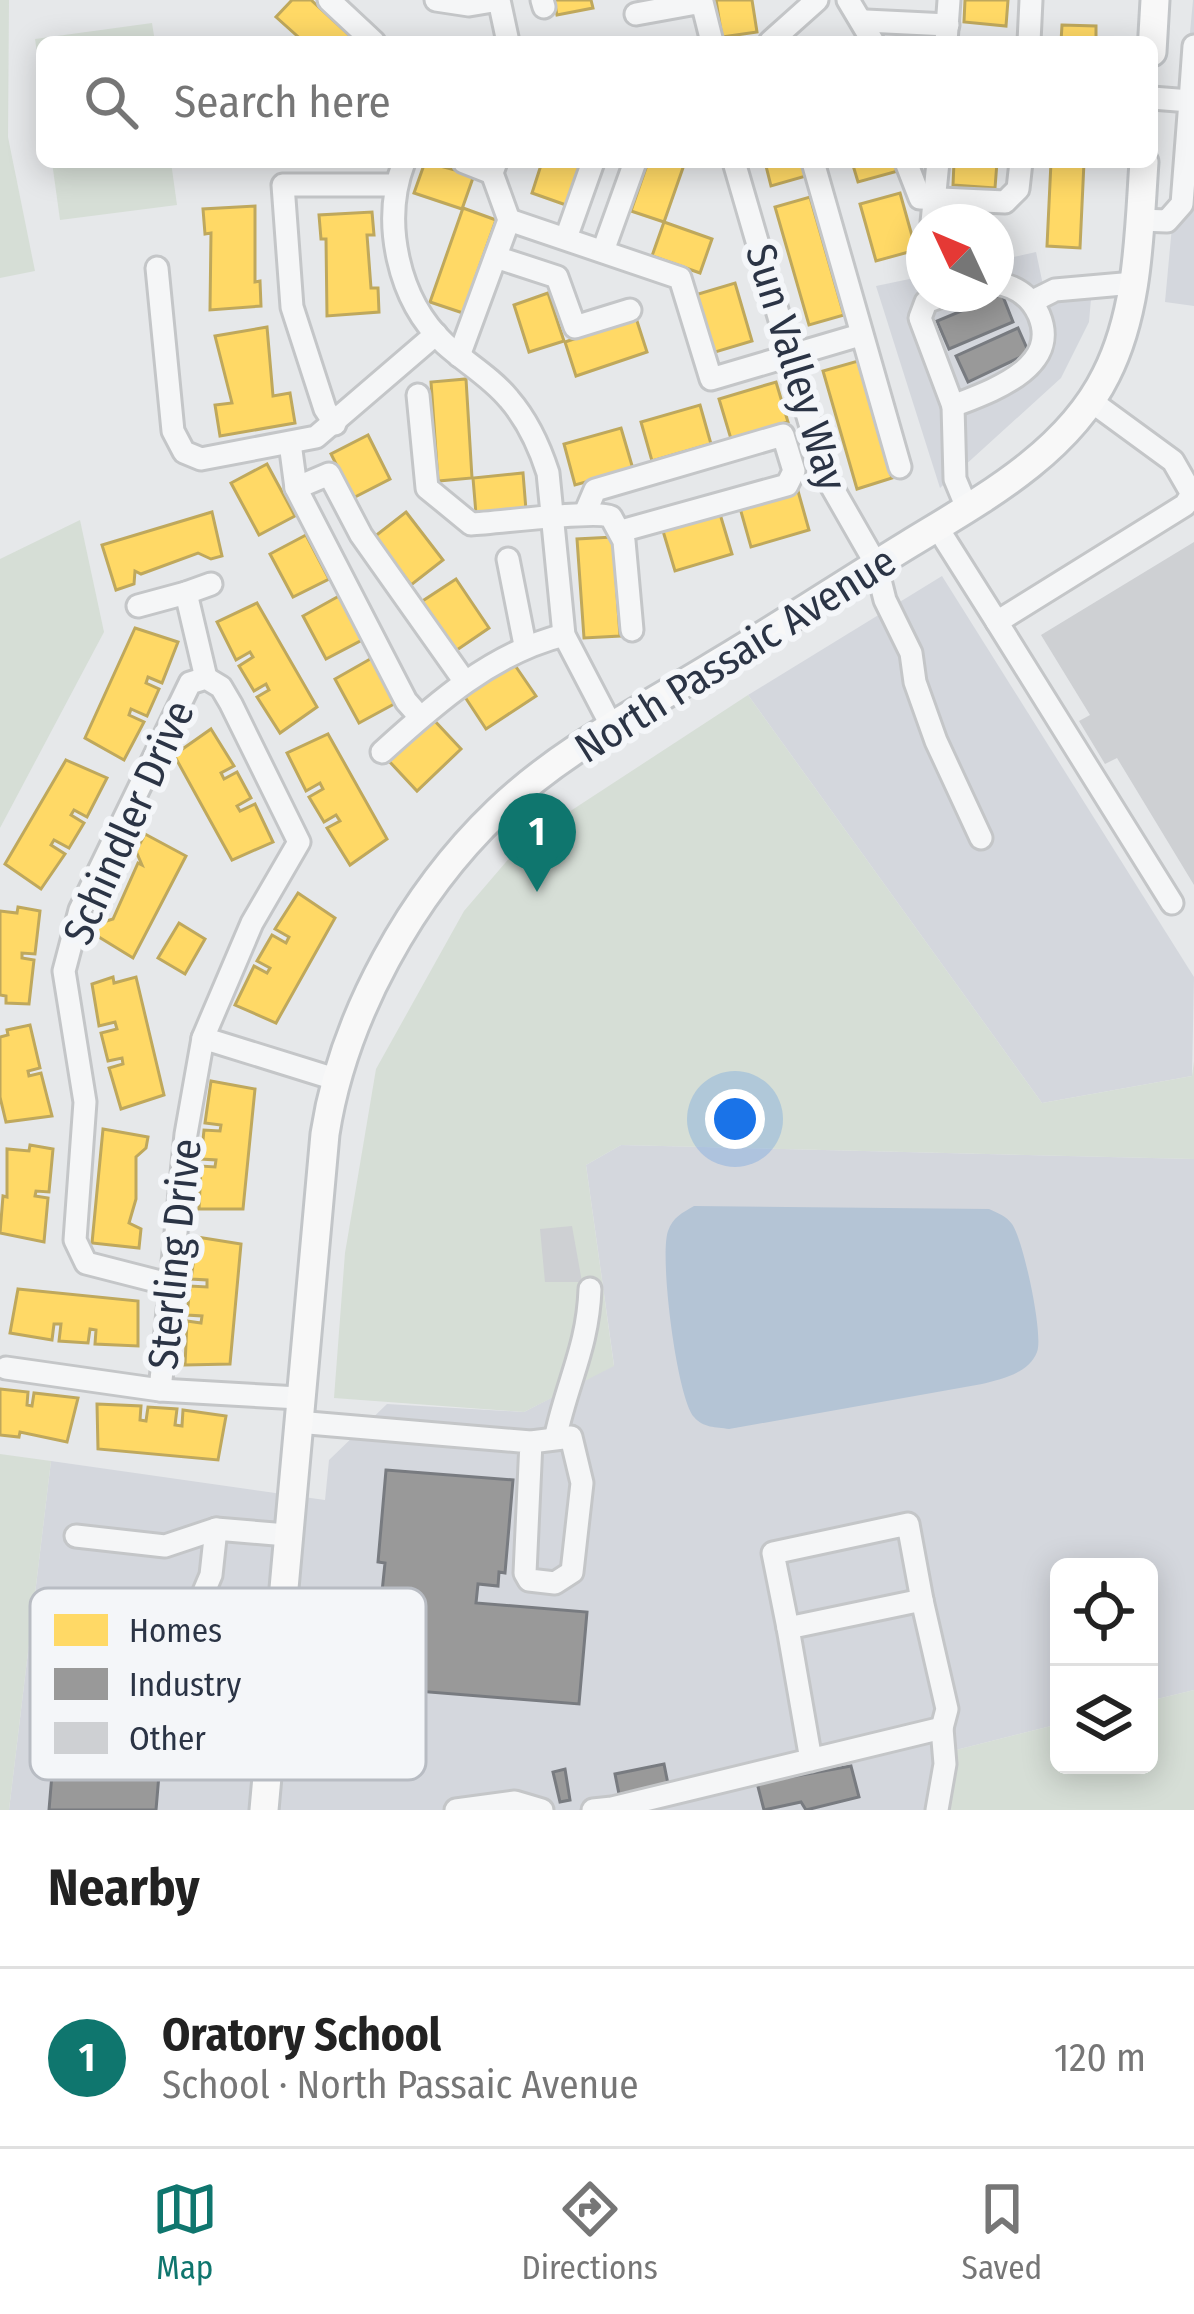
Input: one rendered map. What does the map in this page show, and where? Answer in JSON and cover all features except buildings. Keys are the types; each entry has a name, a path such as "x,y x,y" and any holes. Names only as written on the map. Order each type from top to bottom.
{"main road":[{"path":"1153,36 1155,0"},
{"name":"North Passaic Avenue","path":"282,1588 335,1079 355,1022 453,862 517,794 612,727 968,508 1032,462 1091,401 1119,345 1134,284 1144,168"},
{"name":"North Passaic Avenue","path":"264,1810 266,1780"}],"street":[{"path":"329,0 368,36"},
{"path":"436,0 469,5 500,0 507,36"},
{"path":"848,0 869,32 947,33 950,0"},
{"path":"1029,36 1031,0"},
{"path":"776,36 813,1"},
{"path":"636,14 702,2 710,36"},
{"path":"1140,220 1167,221 1182,204 1194,46"},
{"path":"1158,98 1192,101"},
{"path":"402,168 395,185 397,250 409,293 436,334 486,375 527,422 548,473 564,635 612,727"},
{"path":"459,356 509,220 494,168"},
{"path":"566,238 590,168"},
{"path":"603,251 633,168"},
{"name":"Sun Valley Way","path":"736,168 815,445 836,500 876,564 885,600 911,653 915,682 937,741 981,838"},
{"path":"815,168 900,467"},
{"path":"908,168 926,204"},
{"path":"934,204 937,168"},
{"path":"989,204 1005,202 1018,189 1020,168"},
{"path":"334,424 292,307 283,185 395,185"},
{"path":"509,220 680,278 711,379 860,335"},
{"path":"496,257 557,277 575,327 630,310"},
{"path":"157,268 173,431 184,452 201,459 316,436 436,334"},
{"path":"1033,301 1055,290 1134,284"},
{"path":"953,406 1009,382 1037,359 1045,328 1033,301 1014,288"},
{"path":"922,312 920,318 953,406 955,479 968,508"},
{"path":"418,395 427,488 470,524 553,520 586,512 611,517 621,530 632,630"},
{"path":"997,622 1184,505 1193,494 1174,461 1091,401"},
{"path":"586,512 595,490 782,435 794,471 787,485 621,530"},
{"path":"290,443 296,488 406,700 420,717"},
{"path":"788,453 815,445"},
{"path":"296,488 328,474 371,550 465,682"},
{"path":"937,527 1172,904"},
{"path":"508,560 525,645"},
{"path":"138,606 211,584"},
{"path":"186,593 214,683"},
{"path":"382,752 465,682 525,645 564,635"},
{"name":"Schindler Drive","path":"172,1285 86,1263 75,1240 86,1102 64,971 80,910 190,683 214,683"},
{"name":"Sterling Drive","path":"6,1368 160,1390 186,1134 203,1038 252,923 299,842 214,683"},
{"path":"203,1038 335,1079"},
{"path":"556,1435 566,1386 589,1336 590,1289"},
{"path":"160,1390 532,1442 556,1435 571,1437 582,1484 572,1572 555,1583 529,1580 525,1574 532,1442"},
{"path":"811,1760 773,1553 908,1524 947,1709 937,1810"},
{"path":"76,1536 165,1546 216,1529 287,1534"},
{"path":"205,1588 216,1529"},
{"path":"788,1628 922,1600"},
{"path":"593,1810 631,1806 942,1728"},
{"path":"456,1810 515,1802 542,1810"}],"shaded area":[{"path":"0,0 9,0 8,137 35,271 0,278"},
{"path":"1194,0 1194,306 1165,302"},
{"path":"152,23 154,36 57,36"},
{"path":"53,168 172,168 177,205 60,220"},
{"path":"1036,252 1043,285 1093,276 1089,322 1061,378 940,488 876,286 906,280 906,312 1014,312 1014,257"},
{"path":"80,520 104,632 0,828 0,559"},
{"path":"942,576 1194,977 1192,1076 1042,1103 748,695"},
{"path":"748,695 1042,1103 1192,1076 1194,1061 1194,1159 621,1145 586,1165 614,1366 524,1412 334,1398 345,1253 376,1069 464,911 523,842"},
{"path":"621,1145 1194,1159 1194,1690 1158,1699 1158,1558 1050,1558 1050,1726 952,1751 937,1810 9,1810 30,1636 30,1780 426,1780 426,1588 36,1588 51,1461 325,1500 329,1460 387,1404 524,1412 614,1365 586,1165"},
{"path":"0,1454 51,1461 36,1588 30,1588 30,1636 9,1810 0,1810"},
{"path":"1194,1690 1194,1810 937,1810 952,1751 1050,1726 1050,1774 1158,1774 1158,1699"}],"water":[{"path":"694,1206 989,1209 1012,1224 1022,1248 1035,1308 1037,1352 1021,1370 982,1384 729,1429 706,1425 694,1417 682,1384 666,1268 670,1226"}],"place":[{"name":"Oratory School","path":"537,892"}]}
